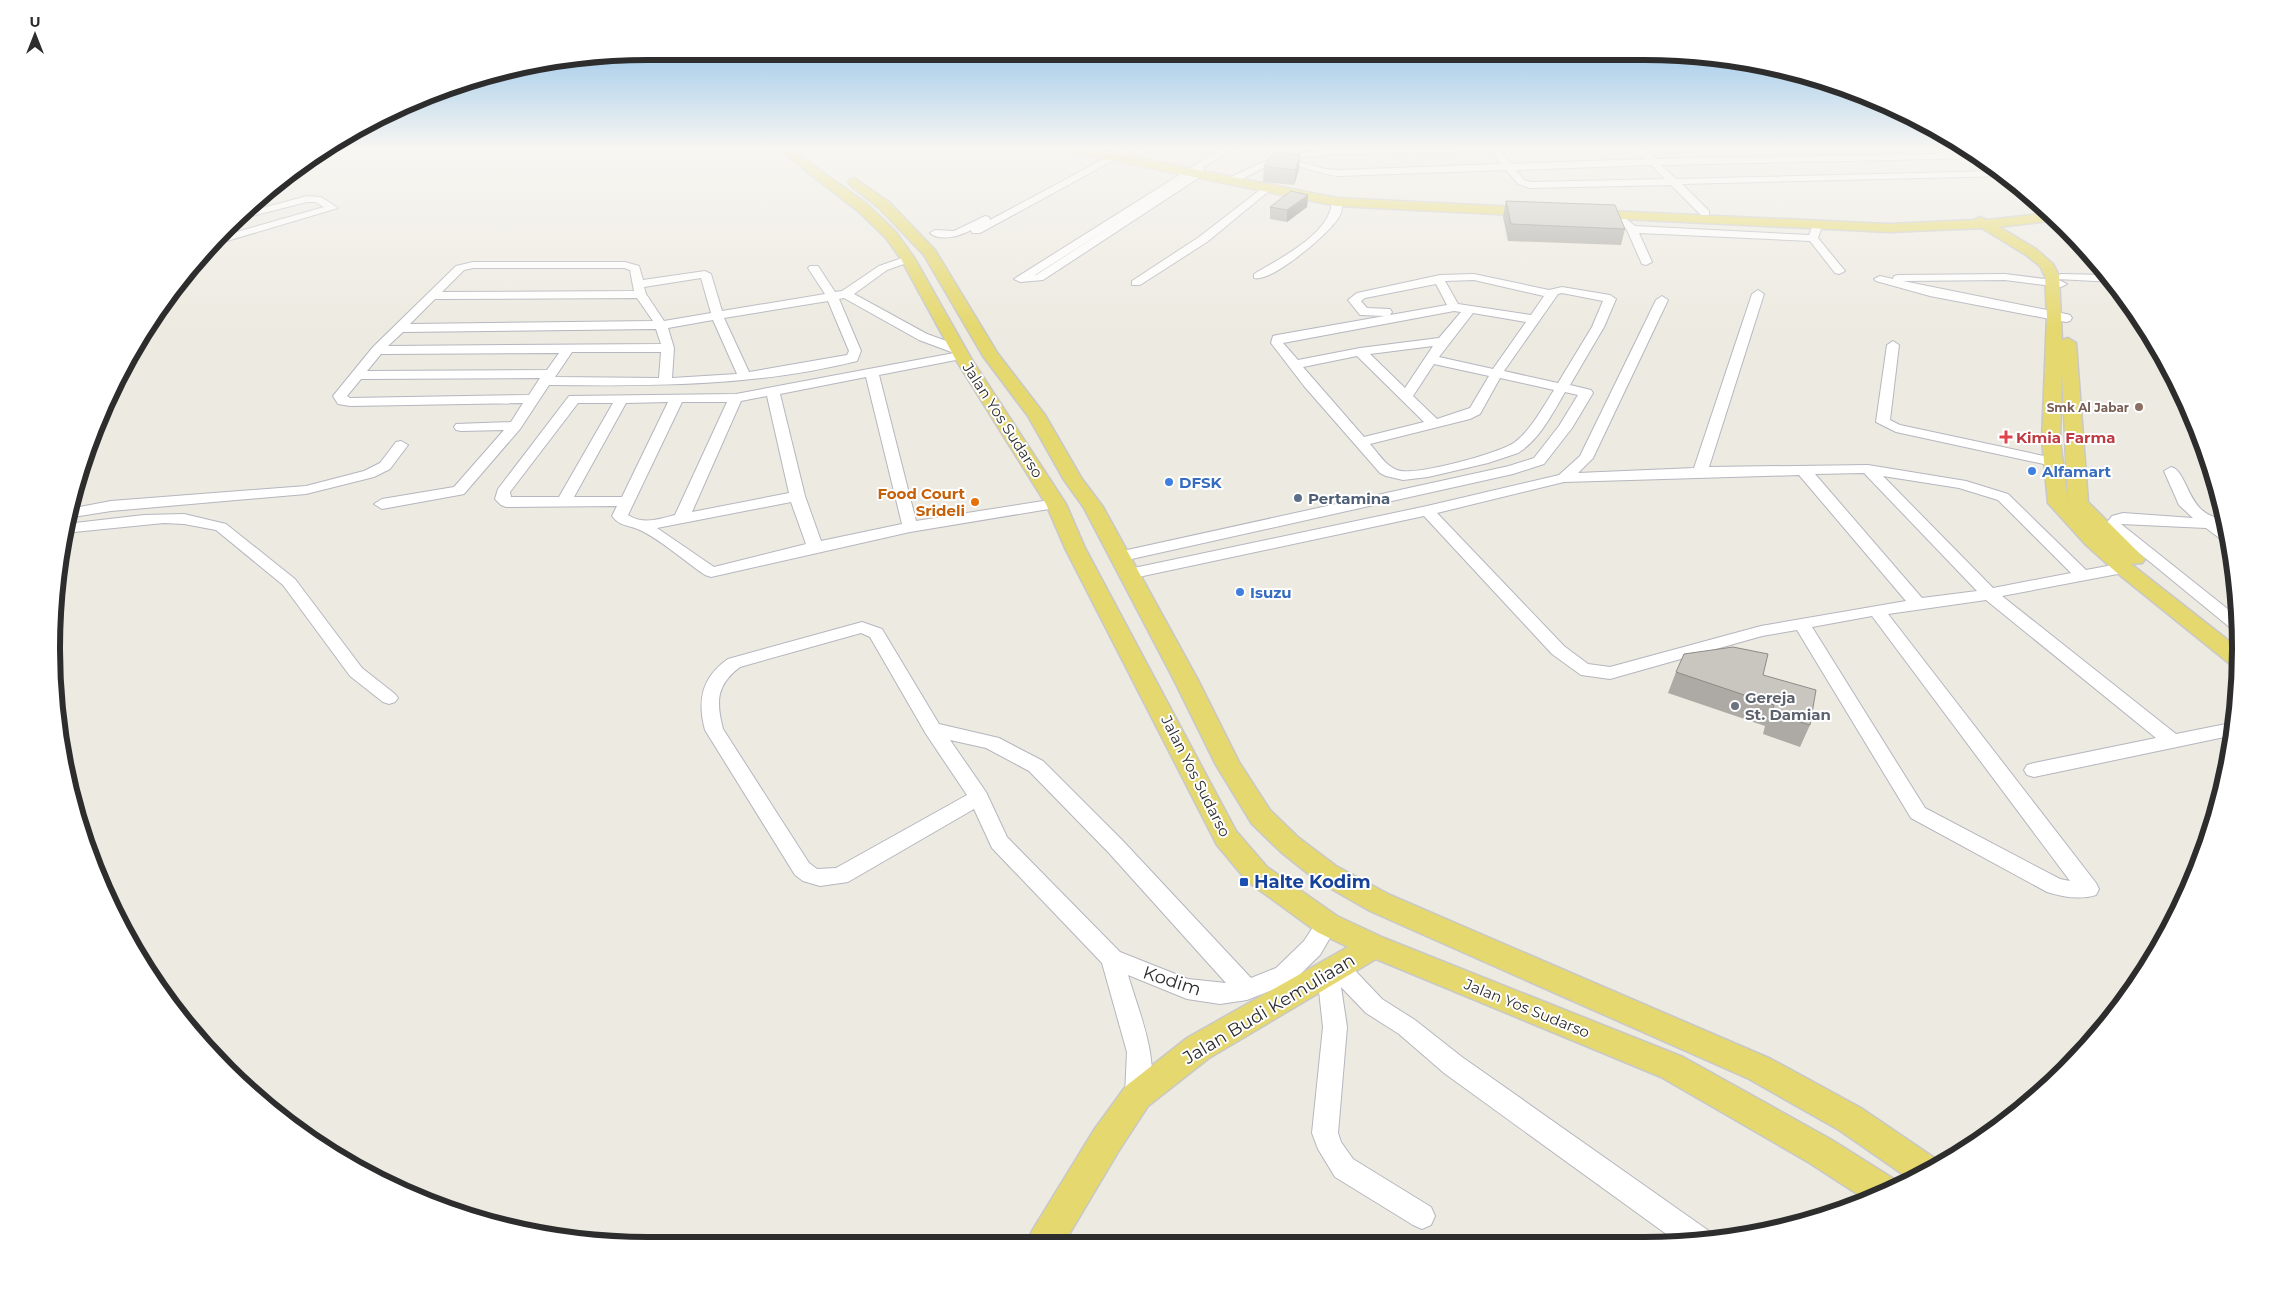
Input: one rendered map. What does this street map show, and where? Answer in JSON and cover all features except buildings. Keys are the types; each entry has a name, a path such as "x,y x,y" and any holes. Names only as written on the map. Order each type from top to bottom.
{"main road":[{"name":"Jalan Yos Sudarso","path":"864,209 897,229 930,254 992,356 1036,415 1073,480 1093,506 1119,558 1186,680 1228,765 1261,817 1290,845 1326,873 1380,903 1436,929 1681,1032 1760,1070 1850,1119 1920,1167"},
{"path":"1531,209 1550,209"},
{"path":"2037,210 1983,219 1889,228 1815,232 1633,218 1619,216 1578,210 1633,218 1705,213 1877,221 1983,219 2044,217"},
{"path":"1983,219 2034,246 2053,263 2059,282 2060,317 2078,504 2232,653"},
{"name":"Jalan Yos Sudarso","path":"897,229 908,259 960,353 1050,494 1226,838 1257,874 1327,924 1374,946 1672,1067 1820,1151 1878,1188"},
{"path":"2060,317 2053,462 2058,504 2093,542 2132,557 2232,638"},
{"path":"1050,494 1073,480"},
{"path":"1076,548 1119,558"},
{"name":"Jalan Budi Kemuliaan","path":"1048,1237 1106,1141 1137,1096 1198,1048 1374,946"}],"street":[{"path":"251,214 271,209"},
{"path":"225,239 331,209"},
{"path":"936,233 959,233 1005,209"},
{"path":"976,231 1020,209"},
{"path":"1135,209 1020,279 1039,278 1141,209"},
{"path":"1136,283 1167,266 1203,241 1242,209"},
{"path":"1258,276 1283,261 1324,230 1335,216 1337,209"},
{"path":"1700,209 1705,213"},
{"path":"1633,218 1646,262"},
{"path":"1815,232 1839,270"},
{"path":"399,328 661,325 718,317 846,294 883,268 908,259"},
{"path":"533,399 343,401 340,396 377,350 431,296 460,268 473,265 625,265 635,268 640,289 661,325 668,348 665,382"},
{"path":"359,374 478,374 665,382 745,377 852,358 855,351 832,296 814,268"},
{"path":"431,296 640,289 705,274 718,317 745,377"},
{"path":"1532,319 1453,305 1372,313 1364,312 1354,300 1361,295 1439,280 1443,277 1474,277 1550,294"},
{"path":"2060,317 1914,289 1880,279 2005,277 2059,282 2102,280"},
{"path":"1439,280 1453,305"},
{"path":"1362,442 1475,412 1496,374 1532,319 1554,291 1562,290 1604,296 1610,299 1611,302 1563,388 1520,445 1506,453 1484,459 1410,475 1397,475 1385,470 1276,343 1278,339 1453,305"},
{"path":"846,294 923,338 960,353"},
{"path":"1700,472 1758,294"},
{"path":"1564,478 1586,458 1662,300"},
{"path":"1405,397 1443,341 1471,308"},
{"path":"492,349 513,326"},
{"path":"1294,366 1360,352 1443,341"},
{"path":"1893,346 1883,422 1896,428 2053,462"},
{"path":"377,350 668,348"},
{"path":"382,504 459,491 515,426 567,350"},
{"path":"1360,352 1434,424"},
{"path":"626,501 506,502 503,499 503,492 572,401 582,398 736,398 872,373 960,353"},
{"path":"1119,558 1513,470 1540,461 1565,428 1586,394 1431,359"},
{"path":"872,373 910,527"},
{"path":"458,399 478,374"},
{"path":"772,390 797,496 815,547"},
{"path":"563,502 622,398"},
{"path":"677,398 620,516 630,523 644,526 711,572 732,569 815,547 1050,494"},
{"path":"682,517 736,398"},
{"path":"461,426 515,426"},
{"path":"76,512 111,506 306,490 369,474 384,466 401,445"},
{"path":"1119,558 1402,516 1564,478 1700,472 1868,469 1961,484 2003,497 2083,576"},
{"path":"1868,469 1989,594 2174,742"},
{"path":"1803,470 1918,604"},
{"path":"2171,471 2187,505 2218,524"},
{"path":"644,526 682,517 797,496"},
{"path":"1385,498 1402,516"},
{"path":"1427,511 1558,650 1580,668 1594,673 1610,673 1760,631 1876,610 1989,594 2083,576 2132,557"},
{"path":"2218,524 2123,518 2113,522 2132,557 2231,621"},
{"path":"72,528 166,519 208,522 221,528 289,582 356,672 389,698"},
{"path":"1801,623 1918,813 2055,886 2068,889 2088,889 1876,610"},
{"path":"978,797 840,876 822,879 811,877 802,869 714,730 708,709 716,678 722,670 734,663 862,627 876,633 933,729 978,797 999,842 1112,959 1139,1052 1137,1096"},
{"path":"933,729 992,743 1036,766 1116,847 1247,990"},
{"path":"2034,770 2226,730"},
{"name":"Kodim","path":"1112,959 1187,989 1220,994 1247,990 1284,975 1312,948 1327,924"},
{"path":"1333,971 1336,1027 1325,1133 1331,1149 1344,1168 1422,1216"},
{"path":"1333,971 1374,1006 1407,1027 1453,1066 1691,1235"}],"place":[{"name":"Smk Al Jabar","path":"2139,407"},
{"name":"Kimia Farma","path":"2006,437"},
{"name":"Alfamart","path":"2032,471"},
{"name":"DFSK","path":"1169,482"},
{"name":"Pertamina","path":"1298,498"},
{"name":"Food Court Srideli","path":"975,502"},
{"name":"Isuzu","path":"1240,592"},
{"name":"Gereja St. Damian","path":"1735,706"},
{"name":"Halte Kodim","path":"1244,882"}]}
